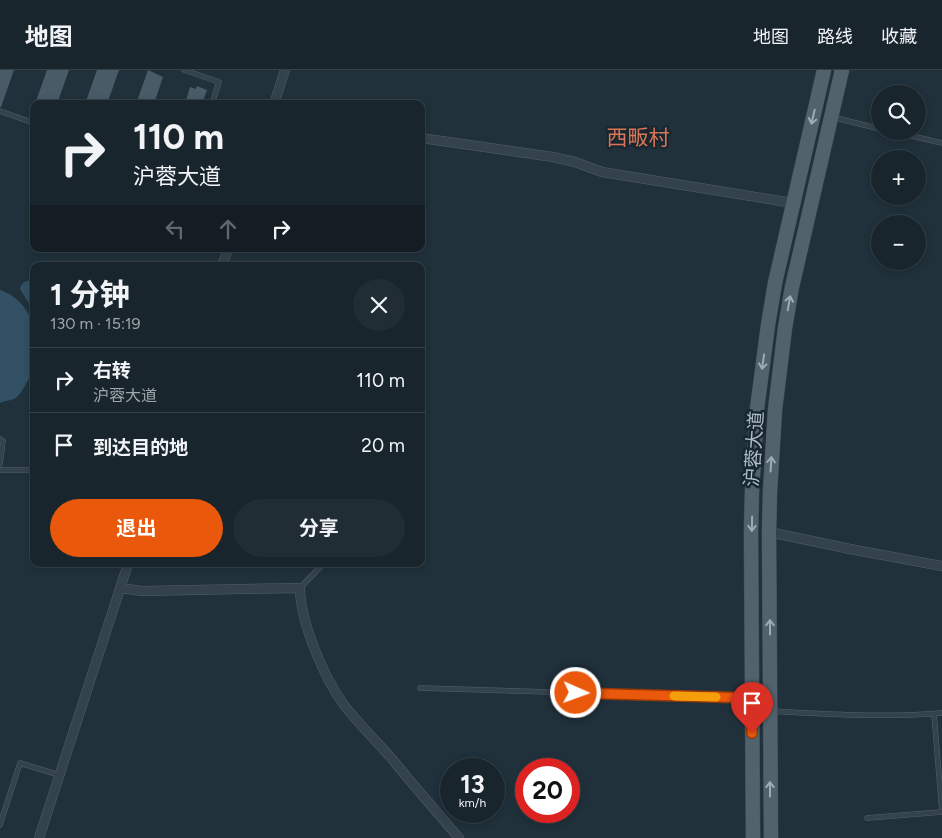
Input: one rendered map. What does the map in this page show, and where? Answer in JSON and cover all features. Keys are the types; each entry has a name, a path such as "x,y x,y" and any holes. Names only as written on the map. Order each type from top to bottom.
{"main road":[{"name":"沪蓉大道","path":"753,838 752,491 756,417 775,283 824,70"},
{"name":"沪蓉大道","path":"771,838 769,532 772,443 784,336 792,287 842,70"}],"street":[{"path":"275,100 285,70"},
{"path":"425,139 553,157 602,172 793,202"},
{"path":"769,532 942,566"},
{"path":"39,838 127,567"},
{"path":"120,588 142,591 300,588 304,615 313,644 328,677 344,704 459,838"}],"lane":[{"path":"184,70 219,82 213,100"},
{"path":"0,111 30,122"},
{"path":"831,117 871,127"},
{"path":"926,139 942,143"},
{"path":"0,439 3,441 0,464"},
{"path":"0,470 30,470"},
{"path":"300,588 320,567"},
{"path":"420,688 752,698"},
{"path":"770,711 877,716 942,713"},
{"path":"867,818 942,812 934,714"},
{"path":"0,825 20,763 60,776"}],"water":[{"path":"30,280 30,305 20,289 23,283"},
{"path":"0,290 15,298 30,316 30,377 18,396 0,403"}],"building":[{"path":"0,70 14,70 1,107 0,107"},
{"path":"47,70 69,70 58,100 36,100"},
{"path":"97,70 119,70 108,100 86,100"},
{"path":"148,70 163,77 155,100 137,100"},
{"path":"197,86 207,90 203,100 186,100 190,87 196,89"}],"slow traffic":[{"path":"674,696 716,697"}],"district":[{"name":"西畈村","path":"638,137"}],"route":[{"path":"576,693 752,698 752,733"}]}
